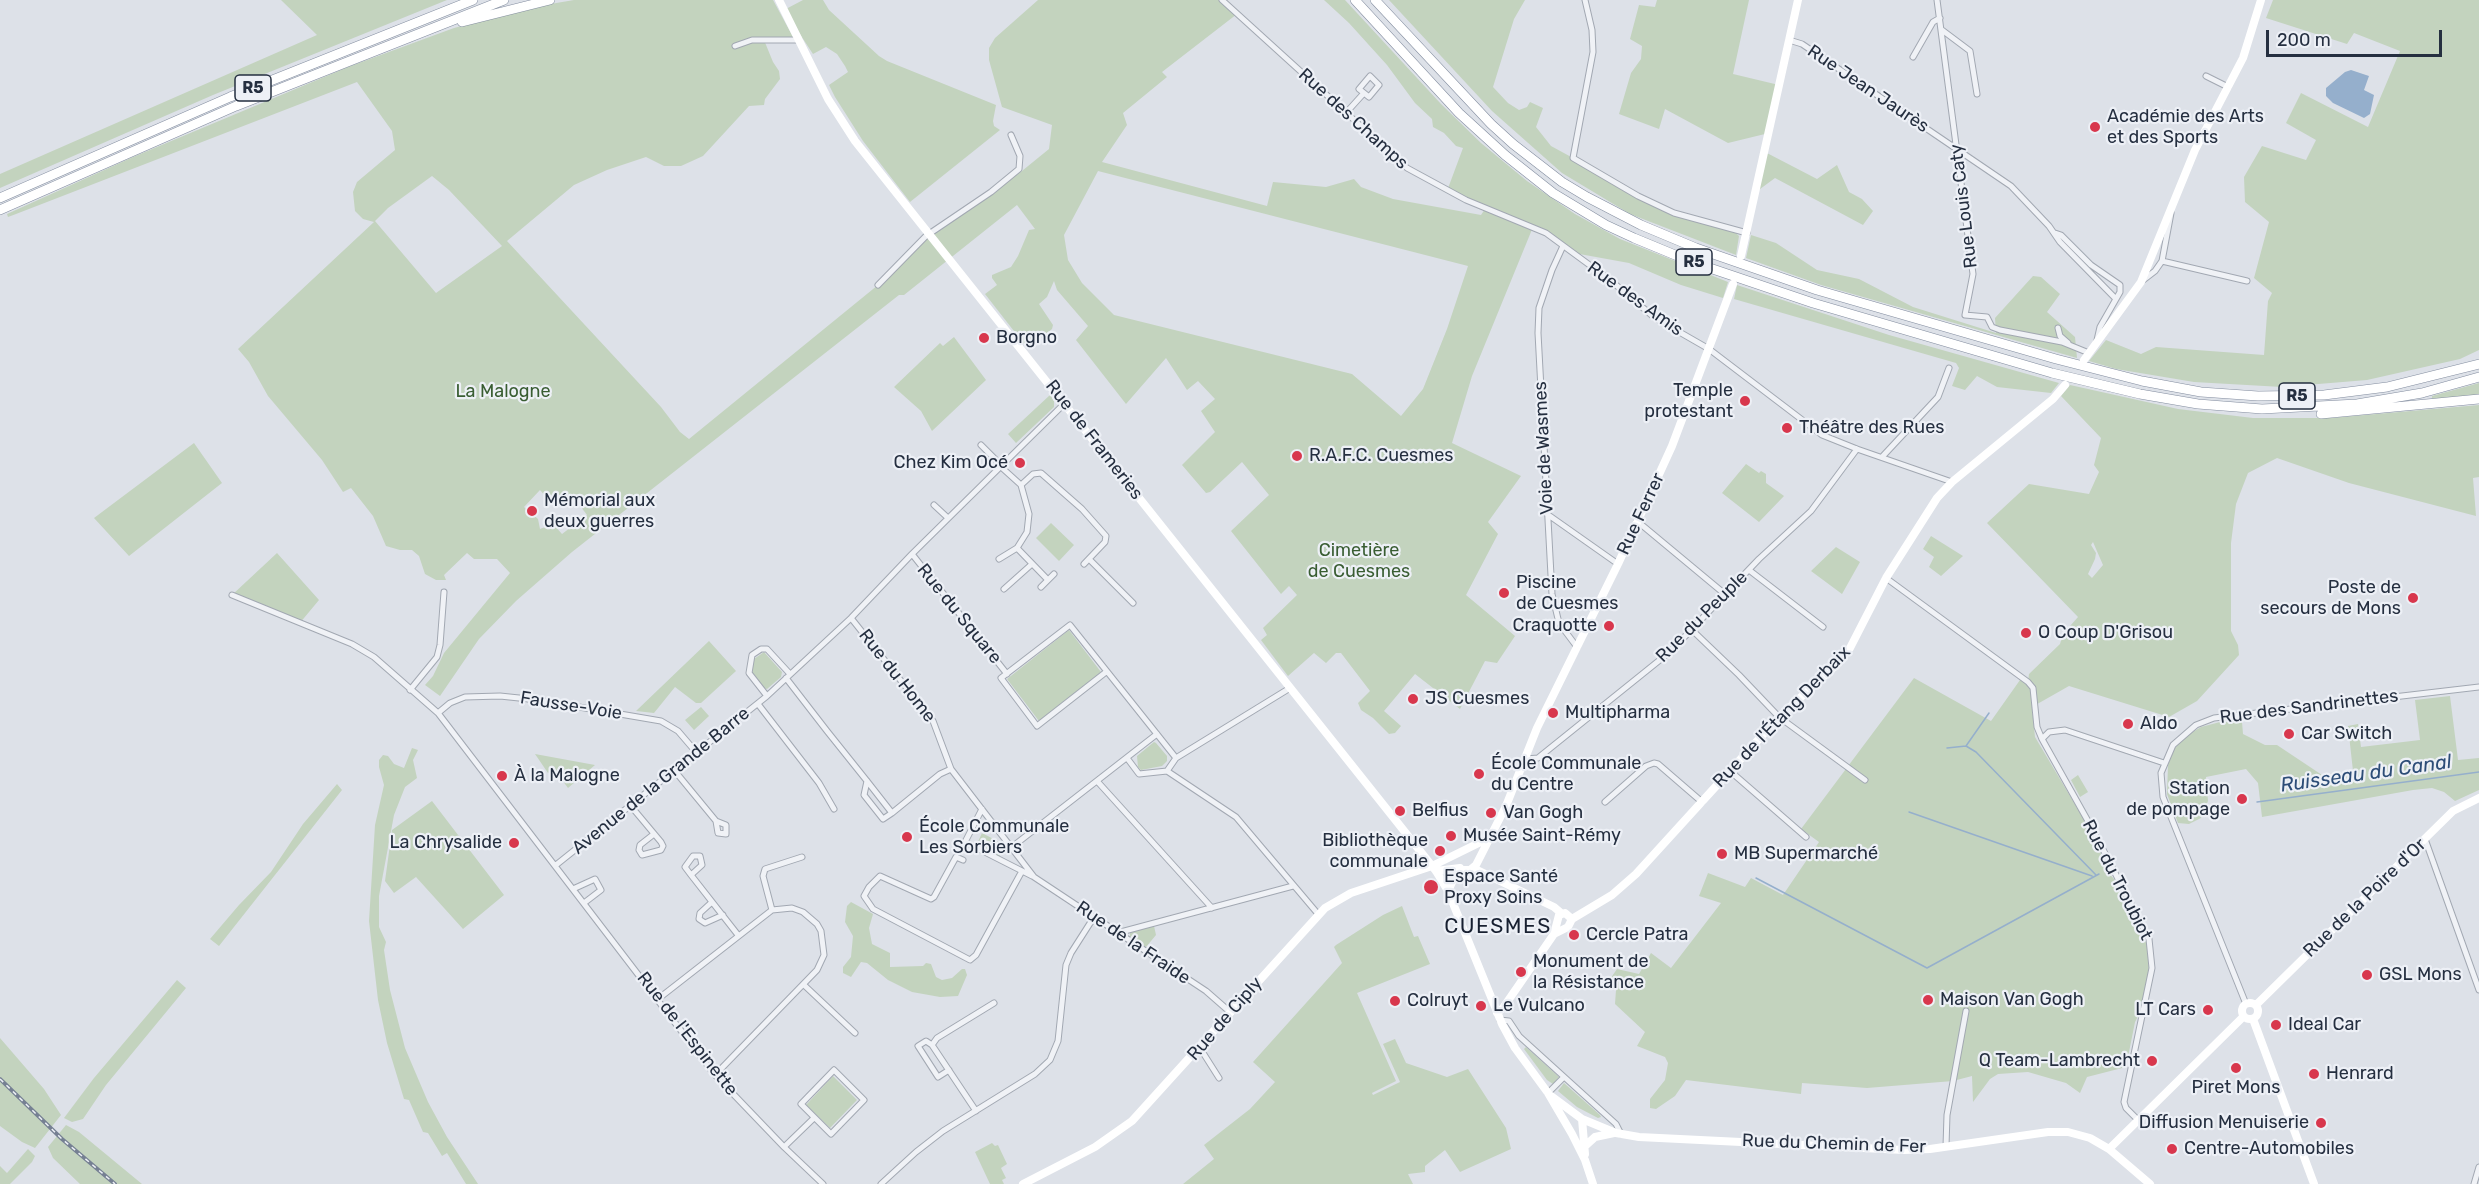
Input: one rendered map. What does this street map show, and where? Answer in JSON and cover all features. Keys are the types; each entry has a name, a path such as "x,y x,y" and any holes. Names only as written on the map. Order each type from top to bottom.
{"highway":[{"name":"R5","path":"0,198 230,97 473,0"},
{"name":"R5","path":"0,210 236,106 504,0"},
{"path":"433,27 446,26 502,10 550,0"},
{"name":"R5","path":"1355,0 1459,113 1505,155 1553,193 1625,234 1692,262 1752,283 1929,339 2110,387 2169,399 2229,407 2289,409 2357,404 2422,393 2479,377"},
{"name":"R5","path":"1375,0 1491,124 1562,182 1641,225 1765,272 1933,326 2056,360 2142,381 2201,392 2258,396 2324,395 2387,387 2479,364"},
{"path":"2451,372 2463,363 2479,357"},
{"path":"2229,407 2304,414 2479,400"}],"street":[{"name":"Rue de Frameries","path":"779,0 828,99 855,141 1434,868 1448,891 1498,1016 1515,1048 1548,1093"},
{"name":"Rue des Champs","path":"1222,0 1407,168 1466,201 1533,226 1563,246"},
{"path":"1585,0 1592,30 1593,52 1573,158 1638,196 1674,213 1747,232"},
{"path":"1742,256 1798,0"},
{"name":"Rue Louis Caty","path":"1937,0 1973,274 1965,315 1987,317 1992,327 2072,346 2087,356"},
{"path":"2087,356 2141,282 2195,150 2243,58 2261,0"},
{"path":"1913,57 1934,22 1940,18"},
{"path":"1942,30 1970,51 1977,94"},
{"path":"735,45 752,40 799,39"},
{"name":"Rue Jean Jaurès","path":"1789,40 1802,44 2011,186 2055,233 2060,242 2116,299 2120,285 2091,265 2061,235 2055,233"},
{"path":"2206,76 2228,87"},
{"path":"1345,114 1364,93"},
{"path":"878,285 929,233 992,192 1018,169 1020,156 1011,135"},
{"path":"2141,282 2155,271 2162,261 2166,250 2172,207"},
{"name":"Rue des Amis","path":"1563,246 1610,280 1655,318 1709,349 1822,435 1952,482"},
{"name":"Voie de Wasmes","path":"1563,246 1552,270 1538,320 1554,608 1559,623 1577,647"},
{"path":"2162,261 2247,281"},
{"name":"Rue Ferrer","path":"1475,865 1491,837 1526,759 1537,728 1618,564 1672,446 1733,284"},
{"path":"2096,343 2100,327 2116,299"},
{"path":"2058,328 2060,336 2072,346"},
{"path":"1882,457 1938,397 1949,368"},
{"name":"Rue de l'Étang Derbaix","path":"1572,919 1625,884 1779,717 1845,655 1886,578 1925,515 1952,482 2053,399 2065,385"},
{"name":"Avenue de la Grande Barre","path":"556,865 767,696 851,618 912,554 1064,404"},
{"path":"981,445 1021,485 1029,514 1027,532 1017,548 999,559"},
{"name":"Rue du Peuple","path":"1526,759 1538,758 1671,651 1749,570 1811,511 1857,449"},
{"path":"1021,485 1033,474 1041,473 1082,509 1107,539 1087,562 1132,603"},
{"path":"934,506 948,518"},
{"path":"1547,514 1618,564"},
{"path":"1637,521 1726,595"},
{"path":"1017,548 1048,580"},
{"name":"Rue du Square","path":"912,554 1007,674 1001,678 1037,726 1106,672"},
{"path":"1004,589 1032,564"},
{"path":"1749,570 1823,627"},
{"path":"1041,587 1054,574"},
{"name":"Rue du Troubiot","path":"1886,578 2028,682 2035,697 2037,727 2042,739 2093,830 2149,939 2152,968 2124,1102 2126,1108 2138,1120"},
{"path":"410,690 437,657 444,592"},
{"name":"Rue de l'Espinette","path":"232,595 352,644 374,657 438,713 715,1075 823,1184"},
{"name":"Rue du Home","path":"851,618 937,726 951,769"},
{"path":"1007,674 1070,625 1176,758"},
{"path":"1692,630 1779,717 1864,780"},
{"name":"Avenue de la Grande Barre","path":"767,696 749,673 752,655 761,649 767,649 788,676"},
{"path":"788,676 892,813"},
{"name":"Rue des Sandrinettes","path":"2163,763 2179,738 2196,725 2214,718 2479,687"},
{"path":"1167,771 1176,758 1290,688"},
{"name":"Fausse-Voie","path":"438,713 450,703 465,697 500,696 538,700 661,721 678,730 696,752"},
{"path":"758,704 819,783 834,809"},
{"path":"2042,739 2049,732 2065,730 2163,763 2161,782 2163,797 2246,1004"},
{"path":"1011,847 1157,734"},
{"path":"1127,758 1139,774 1167,771 1236,817 1318,914"},
{"path":"1605,802 1646,766 1654,763 1702,802"},
{"path":"867,781 864,795 883,819 940,774 951,769"},
{"name":"Rue de la Fraide","path":"951,769 1034,877"},
{"path":"674,770 716,822"},
{"path":"1730,771 1806,837"},
{"path":"1097,781 1212,908"},
{"name":"Rue de la Poire d'Or","path":"2256,1005 2453,811 2479,798"},
{"path":"630,805 654,834 663,846 662,849 642,855 639,850 640,845 654,834"},
{"name":"Rue de la Fraide","path":"982,809 965,842 1034,877 1206,991 1230,1012"},
{"path":"1434,868 1491,837"},
{"path":"2425,839 2479,990"},
{"path":"1466,849 1475,854 1475,865"},
{"path":"1457,854 1462,869"},
{"path":"772,910 762,876 765,869 801,857"},
{"path":"963,860 956,857 931,899 880,876 864,896 873,909 970,960 976,955 1022,871"},
{"path":"1434,868 1462,869 1475,865 1561,914 1568,914 1572,919 1570,925 1560,926 1498,1016 1509,1021 1519,1036 1616,1124 1618,1134 1595,1137 1584,1148"},
{"name":"Rue de Ciply","path":"1023,1184 1077,1158 1114,1135 1148,1106 1318,914 1351,892 1434,868"},
{"path":"1448,891 1454,878 1462,869"},
{"path":"691,875 738,935"},
{"path":"573,889 595,879 601,890 584,903"},
{"path":"1117,933 1293,886"},
{"path":"712,902 700,913 699,919 705,923 723,915"},
{"path":"658,999 772,910 786,908 803,912 817,924 821,931 824,955 817,970 715,1075"},
{"path":"1560,926 1557,920 1561,914"},
{"path":"881,1184 924,1146 1035,1074 1050,1060 1058,1041 1066,965 1071,952 1094,917"},
{"path":"804,985 855,1033"},
{"path":"1492,1003 1507,1000"},
{"path":"932,1045 937,1038 993,1003"},
{"path":"2246,1004 2256,1005 2258,1013 2253,1019 2248,1020 2243,1017 2241,1010 2246,1004"},
{"path":"1946,1146 1947,1115 1966,1011"},
{"path":"2109,1149 2243,1017"},
{"path":"2253,1019 2314,1184"},
{"path":"949,1070 938,1077 918,1046 926,1041 932,1045 949,1070 976,1111"},
{"path":"1200,1048 1219,1078"},
{"path":"834,1070 864,1100 831,1134 814,1118 801,1104 834,1070"},
{"path":"1563,1078 1548,1093 1585,1160 1593,1184"},
{"name":"Rue du Chemin de Fer","path":"1548,1093 1582,1119 1618,1134 1904,1150 2062,1131 2083,1135 2109,1149 2150,1184"},
{"path":"784,1147 814,1118"},
{"path":"1572,1134 1575,1126 1582,1119"},
{"path":"1582,1119 1585,1160"},
{"path":"2474,1184 2479,1167"}],"green space":[{"path":"281,0 447,0 213,95 0,188 0,174 317,35"},
{"path":"574,0 773,0 793,37 783,40 764,40 779,71 780,79 765,99 764,105 749,106 703,156 681,166 664,166 646,157 607,170 574,185 507,241 661,407 680,432 689,439 878,285 930,234 1013,174 1017,175 1049,149 1052,125 1002,107 989,60 989,48 995,38 1038,0 1222,0 1237,14 1162,72 1167,77 1123,113 1127,125 1102,162 1267,206 1273,182 1326,187 1354,179 1361,187 1393,199 1481,215 1485,209 1447,191 1463,148 1456,146 1444,133 1433,127 1432,119 1415,103 1387,65 1349,23 1324,0 1345,0 1441,104 1481,143 1527,181 1575,214 1620,239 1728,282 1723,298 1681,285 1629,263 1574,253 1533,227 1472,376 1452,443 1521,476 1488,522 1498,534 1466,595 1515,636 1497,663 1485,661 1460,709 1415,674 1384,711 1401,726 1395,733 1389,734 1361,710 1358,703 1370,691 1341,653 1336,653 1326,663 1314,653 1288,676 1261,640 1267,635 1263,628 1297,595 1289,586 1281,594 1231,531 1269,495 1242,462 1210,492 1206,493 1182,465 1215,432 1201,411 1215,399 1198,381 1187,390 1166,358 1126,404 1076,340 1088,326 1057,290 1054,281 1047,297 1039,304 1053,325 1052,329 1028,349 985,294 997,285 992,275 1011,267 1029,230 1035,229 1017,205 572,552 516,601 479,639 440,696 425,685 433,676 444,653 510,573 497,559 474,559 467,553 444,575 446,580 436,580 425,574 419,556 412,550 400,550 386,546 373,516 351,488 343,492 322,460 268,396 249,362 238,349 374,222 363,219 355,211 353,192 357,182 395,150 392,131 357,82 16,214 8,217 7,214 133,157 348,67 454,28 527,8","holes":["1098,171 1468,266 1447,329 1423,389 1401,416 1352,374 1114,315 1082,283 1068,260 1064,235","432,176 449,190 502,246 436,293 375,221 388,208","540,490 547,498 567,506 581,507 587,515 562,534 553,524 540,529 538,519 524,507"]},
{"path":"803,0 823,0 829,10 887,61 996,105 993,121 994,126 1000,130 910,202 863,141 829,85 848,72 845,66 837,54 826,47 813,54 784,10"},
{"path":"1389,0 1525,0 1514,19 1493,87 1508,103 1519,110 1527,107 1530,102 1543,108 1536,127 1551,146 1674,213 1730,228 1739,236 1736,255 1630,214 1562,173 1492,111"},
{"path":"1657,0 1749,0 1733,74 1779,85 1769,133 1728,143 1665,109 1659,129 1619,114 1631,73 1641,59 1642,46 1630,39 1639,5 1655,7"},
{"path":"2273,0 2479,0 2479,350 2460,359 2367,380 2282,387 2194,382 2116,369 2089,361 2106,340 2141,354 2156,347 2264,355 2268,301 2272,293 2254,278 2269,222 2245,202 2244,177 2262,146 2306,160 2316,140 2286,123 2301,93 2368,127 2400,51 2354,33 2347,44 2266,18"},
{"path":"1765,152 1817,179 1837,165 1849,192 1862,199 1873,211 1863,225 1775,178 1756,192"},
{"path":"1751,235 1776,243 1817,270 1859,279 1913,307 1996,333 1995,318 2033,276 2041,277 2060,294 2047,312 2075,337 2077,358 1821,285 1746,258"},
{"path":"1737,285 1889,335 2059,383 2051,393 1997,387 1977,376 1965,390 1952,386 1959,368 1956,363 1734,299"},
{"path":"954,337 986,380 932,431 921,411 894,387 940,343 943,346"},
{"path":"2479,383 2479,396 2432,399 2432,396"},
{"path":"2070,385 2178,409 2253,418 2331,418 2479,405 2479,477 2473,478 2476,516 2349,483 2277,458 2248,473 2236,504 2231,543 2231,631 2238,645 2239,655 2197,701 2169,717 2069,686 2032,707 2035,737 2092,833 2105,863 2105,869 2114,879 2142,931 2148,949 2149,968 2142,1009 2135,1022 2126,1067 2087,1077 2080,1093 2066,1083 2028,1072 1998,1074 1990,1079 1973,1102 1972,1076 1953,1081 1867,1088 1802,1083 1801,1094 1686,1080 1675,1096 1656,1109 1650,1108 1650,1099 1665,1080 1668,1063 1665,1057 1637,1046 1645,1032 1615,1004 1616,990 1608,982 1617,969 1639,974 1651,953 1671,968 1721,903 1699,896 1708,873 1745,887 1751,878 1783,895 1819,842 1801,829 1914,678 1991,721 2020,680 2028,682 2029,674 2060,644 2063,634 2078,617 1987,523 2029,484 2089,494 2099,472 2094,465 2101,438 2061,396","holes":["2093,542 2103,565 2092,578 2088,574 2096,553 2091,545"]},
{"path":"1050,395 1054,401 1054,407 1016,443 1008,434"},
{"path":"194,443 222,483 129,556 94,518"},
{"path":"1746,464 1759,473 1761,471 1766,474 1766,483 1784,496 1759,522 1722,493"},
{"path":"1051,523 1074,545 1059,561 1036,538"},
{"path":"1931,536 1963,556 1941,576 1929,567 1934,557 1923,549"},
{"path":"1836,547 1860,562 1842,594 1811,571"},
{"path":"277,553 319,600 299,624 232,595"},
{"path":"1069,630 1101,672 1039,721 1007,679"},
{"path":"709,641 736,671 701,703 696,703 675,687 654,713 636,711"},
{"path":"764,652 782,672 781,677 767,689 763,688 752,674 754,659"},
{"path":"2450,696 2458,760 2479,758 2479,790 2455,801 2444,792 2432,788 2413,790 2262,817 2258,783 2246,769 2206,777 2208,801 2201,818 2189,824 2178,823 2167,794 2168,765 2174,749 2186,736 2201,727 2220,722 2242,722 2243,734 2265,745 2277,745 2322,775 2353,771 2348,726 2358,724 2361,747 2420,740 2415,700"},
{"path":"701,707 709,716 694,730 685,720"},
{"path":"1154,742 1167,756 1167,761 1162,766 1141,770 1138,767 1137,756"},
{"path":"412,748 418,750 413,760 417,778 405,787 394,815 379,896 379,927 386,942 384,950 390,990 405,1048 428,1102 447,1137 478,1184 466,1184 447,1153 442,1156 428,1133 423,1132 409,1100 404,1099 387,1043 378,1000 369,921 375,825 384,785 379,760 383,755 388,756 394,764 404,768"},
{"path":"535,754 595,765 568,788 554,769 548,773"},
{"path":"2078,775 2088,792 2080,797 2071,780"},
{"path":"337,784 342,790 219,946 210,939 271,872 303,824"},
{"path":"432,801 504,895 463,929 416,877 394,893 385,881 392,830"},
{"path":"982,833 1005,845 999,857 976,846"},
{"path":"851,902 873,914 869,928 872,944 890,953 890,967 931,964 936,977 942,980 952,978 965,969 967,975 958,996 940,997 912,992 888,980 867,963 861,962 851,977 843,973 843,967 851,957 853,936 845,922 847,906"},
{"path":"1402,906 1414,937 1418,936 1430,964 1357,993 1396,1081 1372,1093 1373,1095 1400,1082 1383,1044 1395,1039 1406,1063 1447,1077 1468,1069 1506,1128 1511,1149 1460,1172 1445,1150 1425,1166 1425,1172 1408,1174 1413,1184 1183,1184 1214,1159 1204,1145 1250,1109 1275,1082 1253,1062 1342,963 1334,947 1383,915"},
{"path":"1154,926 1156,935 1146,947 1130,937 1130,932"},
{"path":"177,980 186,988 106,1085 83,1119 72,1122 64,1118 94,1078"},
{"path":"0,1038 44,1089 61,1115 35,1148 22,1142 0,1126"},
{"path":"1526,1047 1559,1077 1553,1084 1547,1080 1524,1049"},
{"path":"833,1076 857,1100 830,1128 806,1105"},
{"path":"1564,1083 1601,1117 1598,1118 1577,1107 1558,1091"},
{"path":"66,1125 79,1132 142,1184 80,1184 53,1158 48,1147"},
{"path":"992,1143 995,1146 998,1145 1007,1164 1001,1168 1006,1178 1002,1180 1004,1184 990,1184 975,1152"},
{"path":"28,1149 35,1156 32,1162 10,1184 0,1184 0,1166 7,1173"}],"water":[{"path":"2351,70 2369,76 2364,90 2374,95 2370,114 2364,118 2333,103 2326,96 2326,88 2345,72"}],"waterway":[{"path":"1966,746 1989,713"},
{"path":"1947,748 1966,746 1976,752 2096,875"},
{"name":"Ruisseau du Canal","path":"2257,802 2479,772"},
{"path":"1909,812 2092,876"},
{"path":"1756,878 1927,968 2099,874"}],"railway":[{"path":"0,1079 62,1139 115,1184"}],"place":[{"name":"Académie des Arts et des Sports","path":"2095,127"},
{"name":"Borgno","path":"984,338"},
{"name":"Temple protestant","path":"1745,401"},
{"name":"Théâtre des Rues","path":"1787,428"},
{"name":"R.A.F.C. Cuesmes","path":"1297,456"},
{"name":"Chez Kim Océ","path":"1020,463"},
{"name":"Mémorial aux deux guerres","path":"532,511"},
{"name":"Piscine de Cuesmes","path":"1504,593"},
{"name":"Poste de secours de Mons","path":"2413,598"},
{"name":"Craquotte","path":"1609,626"},
{"name":"O Coup D'Grisou","path":"2026,633"},
{"name":"JS Cuesmes","path":"1413,699"},
{"name":"Multipharma","path":"1553,713"},
{"name":"Aldo","path":"2128,724"},
{"name":"Car Switch","path":"2289,734"},
{"name":"École Communale du Centre","path":"1479,774"},
{"name":"À la Malogne","path":"502,776"},
{"name":"Station de pompage","path":"2242,799"},
{"name":"Belfius","path":"1400,811"},
{"name":"Van Gogh","path":"1491,813"},
{"name":"Musée Saint-Rémy","path":"1451,836"},
{"name":"École Communale Les Sorbiers","path":"907,837"},
{"name":"La Chrysalide","path":"514,843"},
{"name":"Bibliothèque communale","path":"1440,851"},
{"name":"MB Supermarché","path":"1722,854"},
{"name":"Espace Santé Proxy Soins","path":"1431,887"},
{"name":"Cercle Patra","path":"1574,935"},
{"name":"Monument de la Résistance","path":"1521,972"},
{"name":"GSL Mons","path":"2367,975"},
{"name":"Maison Van Gogh","path":"1928,1000"},
{"name":"Colruyt","path":"1395,1001"},
{"name":"Le Vulcano","path":"1481,1006"},
{"name":"LT Cars","path":"2208,1010"},
{"name":"Ideal Car","path":"2276,1025"},
{"name":"Q Team-Lambrecht","path":"2152,1061"},
{"name":"Piret Mons","path":"2236,1068"},
{"name":"Henrard","path":"2314,1074"},
{"name":"Diffusion Menuiserie","path":"2321,1123"},
{"name":"Centre-Automobiles","path":"2172,1149"}],"district":[{"name":"CUESMES","path":"1498,927"}],"park label":[{"name":"La Malogne","path":"503,392"},
{"name":"Cimetière de Cuesmes","path":"1359,561"}]}
